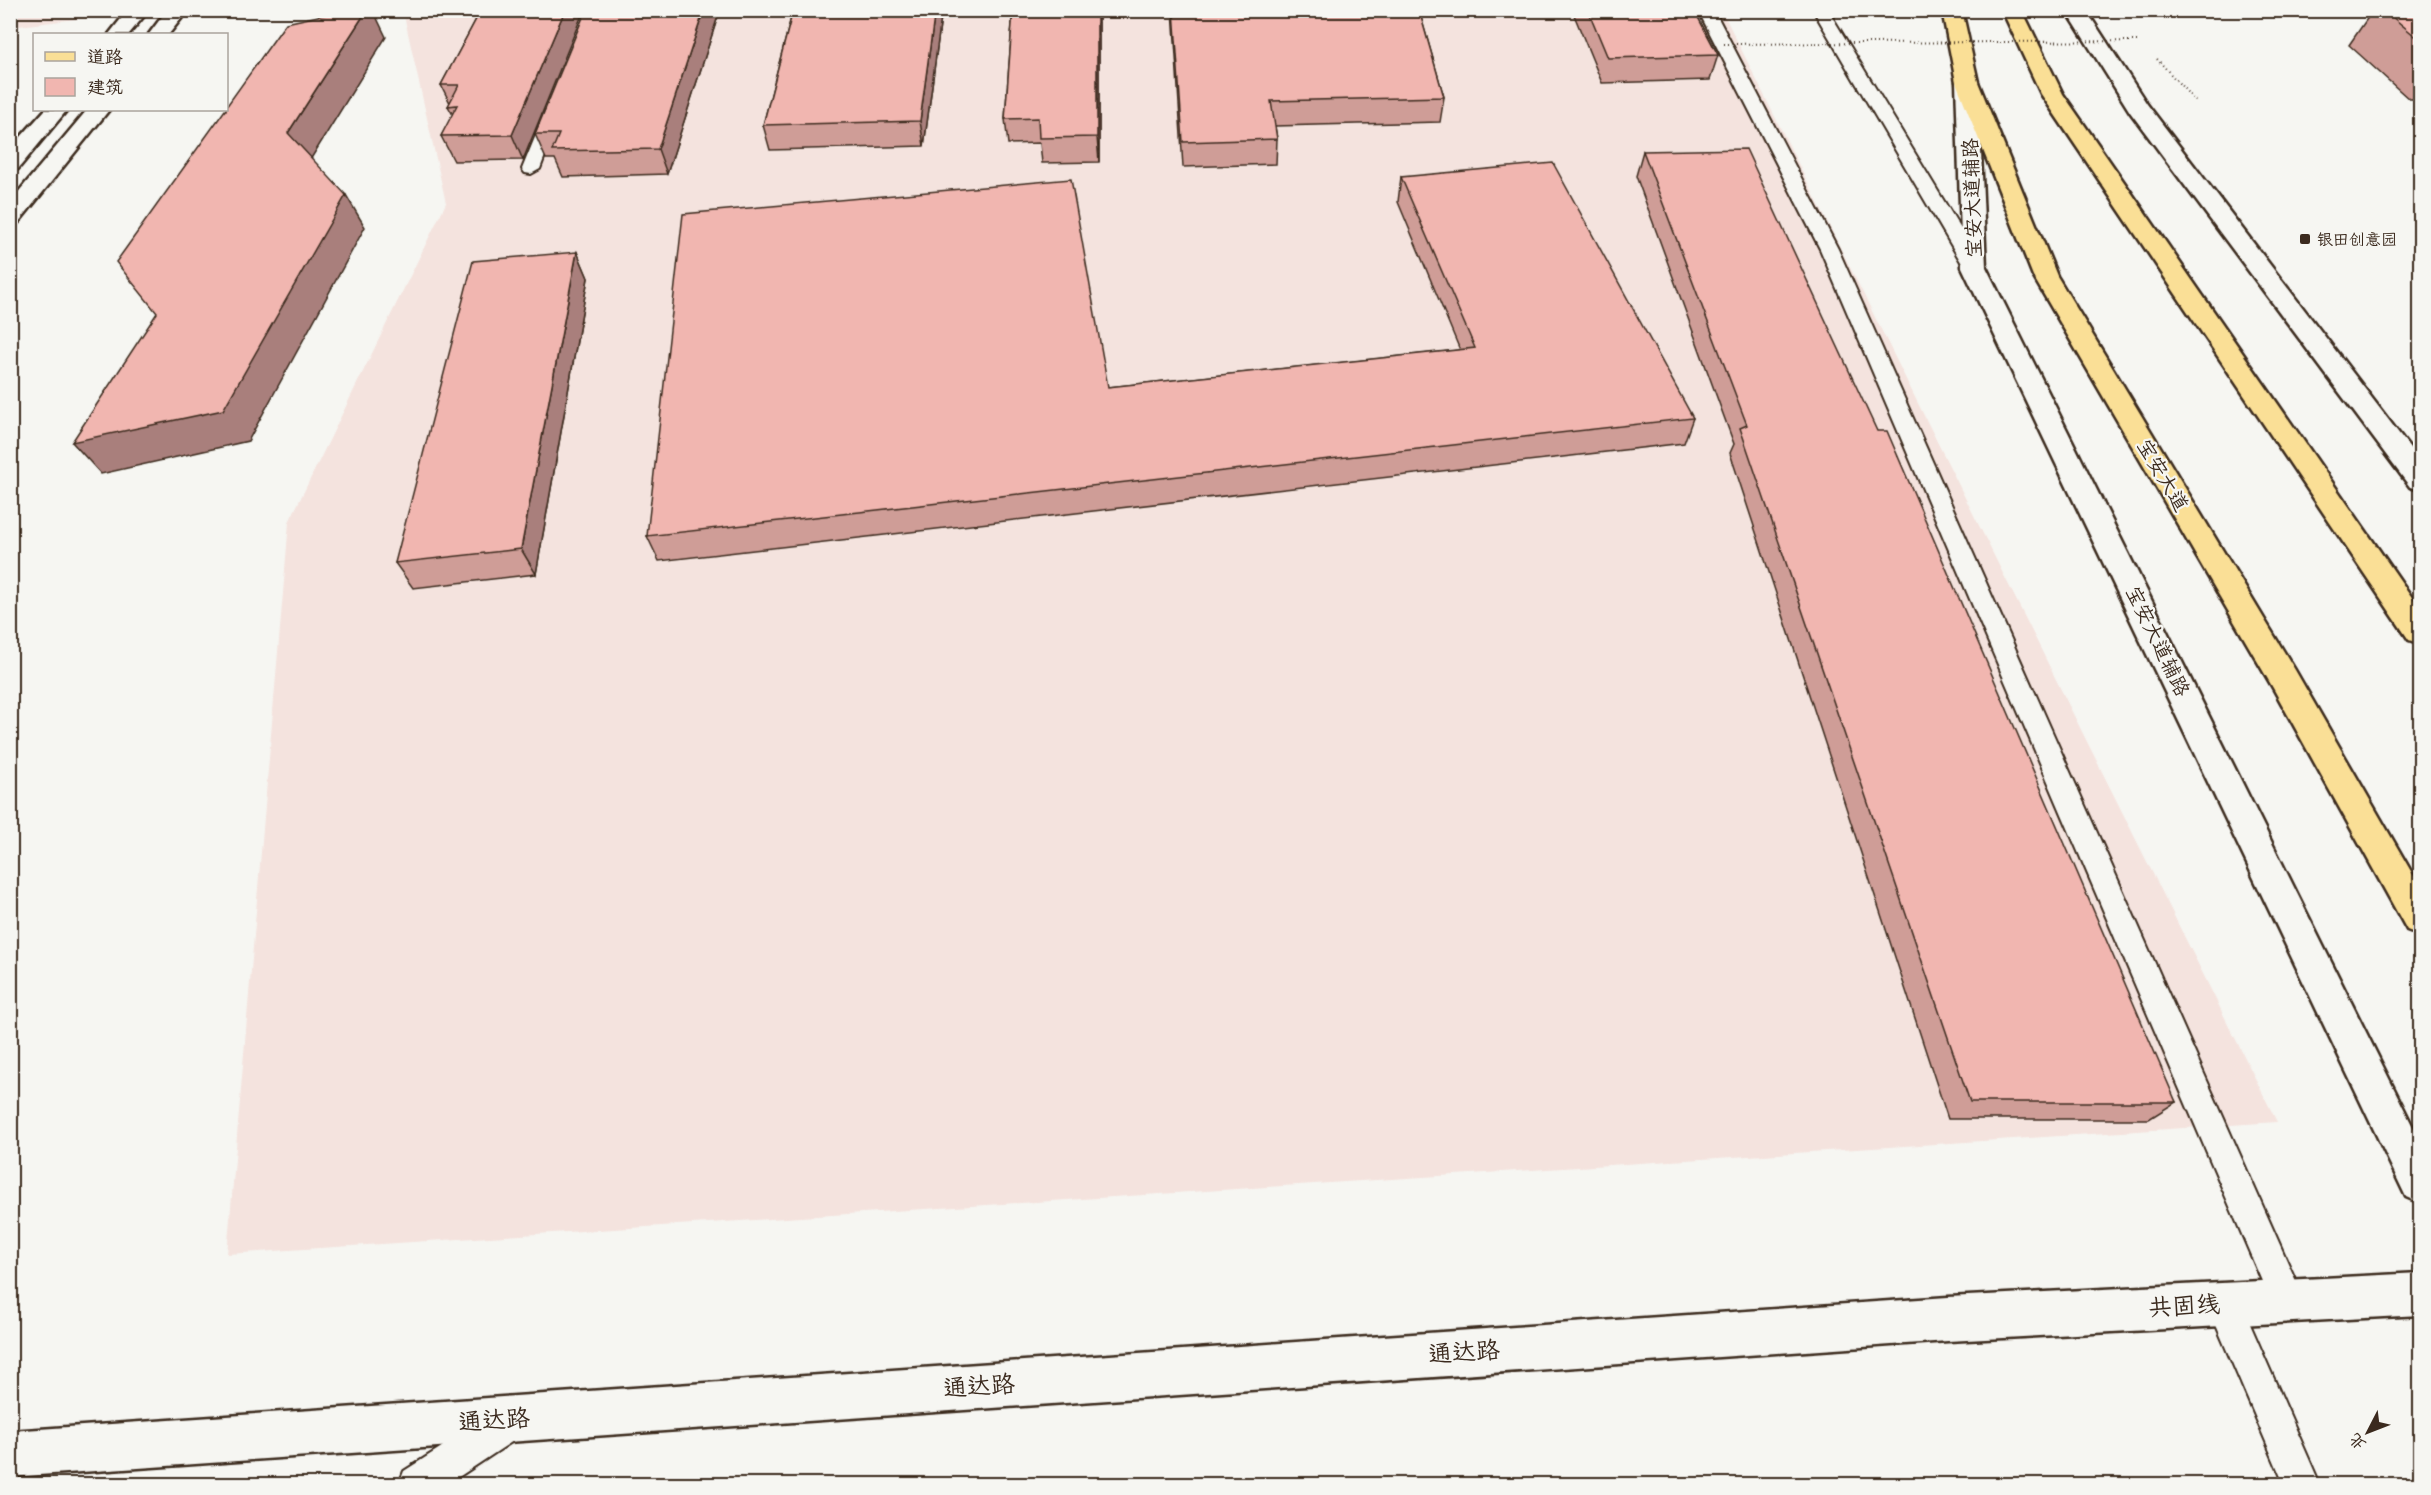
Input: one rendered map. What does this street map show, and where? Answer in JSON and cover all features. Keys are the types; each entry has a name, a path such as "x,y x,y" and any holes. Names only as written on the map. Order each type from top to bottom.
{"main road":[{"path":"120,33 140,10"},
{"path":"160,33 178,10"},
{"name":"宝安大道","path":"1952,10 1967,82 2044,276 2284,679 2421,919"},
{"path":"2012,10 2052,94 2421,632"},
{"path":"2076,10 2138,108 2421,480"},
{"name":"宝安大道辅路","path":"1967,82 1974,267 2421,1183"},
{"path":"10,164 55,111"},
{"path":"10,218 97,111"},
{"name":"共固线","path":"1948,1319 2421,1294"},
{"name":"通达路","path":"10,1454 1948,1319"}],"lane":[{"path":"1706,10 1829,249 2288,1302"},
{"path":"1820,10 1974,267"},
{"path":"531,169 561,95"},
{"path":"2224,1304 2302,1485"},
{"path":"417,1485 518,1418"}],"path":[{"path":"1724,44 2140,41"},
{"path":"2156,58 2195,101"}],"shaded area":[{"path":"10,11 99,11 93,17 11,27"},
{"path":"403,11 1722,11 2277,1122 227,1254 289,522 446,203"}],"building":[{"path":"346,10 367,10 288,133 346,195 223,410 72,442 157,313 116,262 224,111 228,111 228,104 286,23"},
{"path":"481,10 565,10 512,135 441,136 457,105 448,106 459,85 441,85"},
{"path":"586,10 704,10 658,149 552,151 559,134 535,134"},
{"path":"793,10 935,10 920,121 763,125"},
{"path":"1013,10 1097,10 1097,137 1039,138 1038,118 1005,119"},
{"path":"1174,10 1419,10 1444,97 1271,101 1277,139 1183,142"},
{"path":"1588,10 1694,10 1718,55 1608,58"},
{"path":"2384,10 2421,10 2421,41"},
{"path":"1746,149 1877,431 1887,431 2176,1102 1970,1102 1740,428 1747,425 1643,151"},
{"path":"1553,163 1693,418 647,536 683,214 1071,179 1108,387 1475,348 1401,177"},
{"path":"577,252 521,549 395,563 473,261"}],"place":[{"name":"银田创意园","path":"2305,239"}]}
